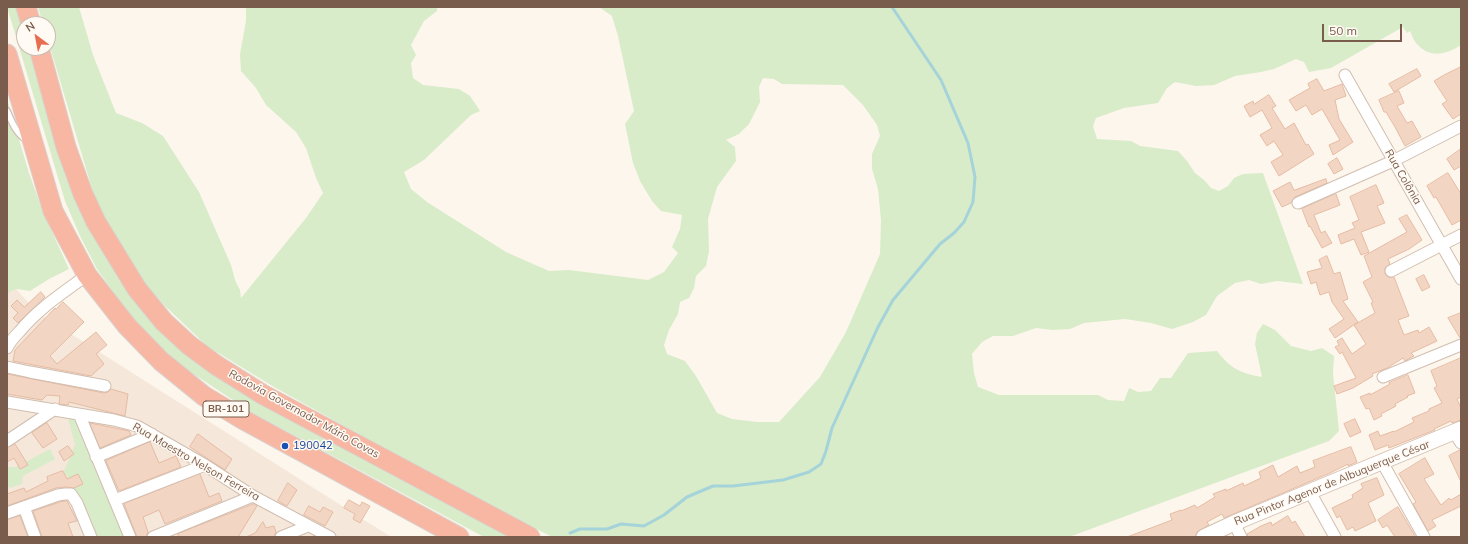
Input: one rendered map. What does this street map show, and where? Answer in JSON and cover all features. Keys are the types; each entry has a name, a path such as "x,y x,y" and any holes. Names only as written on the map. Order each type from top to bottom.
{"highway":[{"name":"BR-101","path":"7,54 32,143 54,211 87,275 114,310 147,346 166,365 204,396 244,420 459,537"},
{"name":"Rodovia Governador Mário Covas","path":"41,56 66,147 83,194 96,222 137,290 164,322 189,346 262,394 530,537"}],"street":[{"name":"Rua Colônia","path":"1345,75 1461,279"},
{"path":"1298,203 1393,161 1461,126"},
{"path":"1391,271 1461,235"},
{"path":"8,344 42,308 87,275"},
{"path":"1383,377 1461,345"},
{"path":"7,367 105,386"},
{"name":"Rua Maestro Nelson Ferreira","path":"7,402 55,409 129,423 152,434 253,496 330,537"},
{"path":"7,441 55,409"},
{"path":"79,414 130,537"},
{"path":"96,456 152,434"},
{"name":"Rua Pintor Agenor de Albuquerque César","path":"1204,537 1234,523 1382,462 1459,435"},
{"path":"1382,462 1424,537"},
{"path":"114,500 205,466"},
{"path":"1310,492 1335,537"},
{"path":"7,513 65,494 71,494 77,503 91,537"},
{"path":"153,537 253,496"},
{"path":"24,507 35,537"},
{"path":"1234,523 1241,537"},
{"path":"281,537 308,526"}],"lane":[{"path":"7,111 19,134 32,143"}],"shaded area":[{"path":"7,279 38,313 391,537 7,537"}],"green space":[{"path":"7,7 27,7 25,16 16,16 16,37"},
{"path":"38,7 79,7 93,55 116,113 142,123 163,136 199,192 231,265 235,280 240,290 241,298 306,218 323,193 316,178 306,148 296,132 266,105 256,88 241,71 240,54 246,21 246,7 437,7 437,11 424,21 411,45 416,55 411,63 413,78 423,85 459,89 470,96 480,111 471,115 424,160 404,172 411,189 427,202 506,252 549,271 569,270 648,280 664,272 678,253 672,247 680,229 682,215 661,211 652,201 640,181 633,163 625,124 634,111 618,36 612,16 599,7 1461,7 1461,45 1445,53 1434,54 1423,49 1414,40 1410,31 1407,33 1403,27 1331,68 1309,72 1304,62 1296,59 1274,69 1235,76 1214,85 1196,86 1175,82 1167,88 1158,103 1124,108 1096,118 1093,126 1097,139 1131,141 1140,146 1178,151 1195,173 1211,188 1219,191 1228,186 1234,178 1243,174 1263,173 1303,284 1277,281 1261,284 1249,280 1235,283 1217,296 1206,315 1193,322 1172,329 1151,323 1125,319 1084,323 1070,329 1052,330 1036,328 1013,336 993,336 982,342 972,354 974,373 978,387 999,395 1098,395 1108,400 1124,401 1129,388 1138,392 1151,391 1160,378 1171,378 1188,353 1217,351 1236,369 1248,374 1262,377 1255,344 1257,333 1263,324 1275,330 1291,346 1311,351 1322,348 1334,356 1333,374 1339,431 1329,441 1069,537 552,537 429,473 274,387 207,346 162,303 139,277 95,199 53,56 56,56 56,16 41,16","holes":["763,78 774,79 782,84 843,85 863,105 877,125 880,136 872,154 872,169 878,189 881,220 880,254 846,332 820,377 779,422 757,422 732,419 717,413 696,376 685,361 667,354 664,345 669,330 678,314 680,302 689,298 694,288 696,276 706,266 709,251 708,219 717,187 736,161 735,147 726,140 739,134 749,124 760,102 759,87"]},
{"path":"22,56 42,56 100,235 165,328 517,537 484,537 251,412 180,365 132,318 97,269 80,236 65,201"},
{"path":"7,99 29,173 43,212 69,269 30,291 17,289 9,292 7,297"},
{"path":"74,417 127,537 97,537 64,471 75,445 68,418"},
{"path":"50,449 55,459 23,476 22,484 10,488 7,485 7,467 16,467"}],"building":[{"path":"1461,67 1461,114 1453,119 1442,104 1447,101 1434,81"},
{"path":"1417,69 1421,76 1394,92 1389,84"},
{"path":"1317,79 1324,91 1342,84 1346,96 1335,100 1339,119 1353,142 1333,155 1329,145 1340,140 1322,109 1312,115 1306,105 1296,111 1289,100 1310,88 1308,84"},
{"path":"1399,91 1404,103 1397,106 1407,123 1412,121 1421,137 1405,146 1386,112 1384,112 1379,100"},
{"path":"1269,95 1276,106 1272,108 1285,129 1294,123 1306,145 1308,144 1314,154 1279,176 1271,162 1283,155 1274,141 1267,146 1260,135 1272,128 1262,110 1250,117 1244,106 1253,101 1254,104"},
{"path":"1461,149 1461,166 1454,170 1447,159"},
{"path":"1337,158 1343,169 1334,174 1328,164"},
{"path":"1448,173 1461,194 1461,220 1452,225 1436,197 1434,198 1427,186"},
{"path":"1326,179 1327,183 1295,197 1291,203 1282,207 1273,191 1290,182 1294,190"},
{"path":"1376,185 1384,203 1377,206 1385,223 1361,232 1369,252 1361,255 1354,239 1341,244 1338,235 1355,228 1352,223 1359,220 1350,197"},
{"path":"1336,194 1340,205 1314,215 1321,233 1325,231 1332,243 1322,248 1310,226 1309,227 1302,209"},
{"path":"1407,215 1422,240 1409,249 1388,259 1390,264 1385,268 1385,274 1388,277 1394,277 1409,316 1398,320 1404,335 1418,330 1419,333 1429,327 1437,341 1411,353 1414,356 1405,361 1403,358 1387,368 1372,374 1373,376 1353,388 1337,394 1334,386 1356,378 1342,352 1340,354 1335,347 1339,345 1337,341 1342,338 1352,354 1366,344 1354,325 1375,313 1371,303 1373,302 1363,282 1372,277 1364,256 1407,232 1399,219"},
{"path":"1327,256 1334,274 1340,272 1348,299 1343,301 1358,322 1335,338 1329,329 1344,319 1332,302 1329,292 1320,295 1316,282 1311,284 1307,272 1322,268 1319,260"},
{"path":"1424,275 1430,287 1422,291 1416,279"},
{"path":"41,292 45,297 18,323 13,318 18,313 11,306 17,300 24,307"},
{"path":"63,302 84,322 50,356 57,364 96,332 107,345 96,354 104,364 91,376 13,361 15,350 55,308 56,309"},
{"path":"1461,313 1461,338 1460,338 1448,318"},
{"path":"1461,358 1461,397 1457,399 1461,408 1461,420 1452,423 1451,421 1434,429 1435,430 1389,448 1388,445 1375,450 1369,435 1378,431 1380,436 1394,432 1414,422 1412,418 1429,411 1429,409 1442,403 1434,388 1437,386 1431,371"},
{"path":"7,374 104,393 111,389 128,394 125,416 69,402 68,405 59,404 60,396 47,395 42,400 7,394"},
{"path":"1408,375 1415,393 1407,396 1408,397 1395,404 1396,406 1381,414 1382,416 1374,420 1369,408 1366,409 1360,397 1370,393 1370,395 1390,384 1389,383"},
{"path":"1355,419 1361,432 1350,437 1344,424"},
{"path":"47,423 57,439 43,448 32,433"},
{"path":"90,423 129,431 131,435 100,448"},
{"path":"198,434 232,459 225,470 190,447"},
{"path":"150,442 159,463 176,456 181,467 119,491 106,461"},
{"path":"15,444 28,465 20,469 14,458 7,462 7,448"},
{"path":"68,446 74,454 64,461 59,452"},
{"path":"1351,447 1357,462 1348,466 1348,464 1224,518 1222,514 1207,522 1209,525 1197,532 1195,537 1127,537 1172,520 1170,514 1195,505 1197,508 1215,497 1213,494 1226,489 1226,491 1243,483 1244,486 1261,478 1259,472 1273,465 1278,477 1297,466 1300,473 1315,467 1313,461"},
{"path":"1461,450 1461,482 1449,456"},
{"path":"1425,458 1434,474 1424,479 1441,505 1449,498 1451,500 1461,494 1461,506 1432,520 1436,526 1428,531 1413,504 1416,502 1399,474"},
{"path":"63,471 67,479 78,474 83,484 74,488 56,488 7,506 7,494 24,488 26,492 48,481 47,477"},
{"path":"200,474 209,497 219,493 222,501 165,524 159,510 143,517 148,532 146,537 137,537 124,504"},
{"path":"1377,478 1384,495 1368,503 1376,521 1355,531 1353,527 1347,530 1340,516 1337,518 1332,508 1353,498 1352,495 1363,488 1361,484"},
{"path":"288,483 297,490 287,506 278,501"},
{"path":"349,500 360,506 362,502 370,506 360,523 353,519 355,514 344,508"},
{"path":"67,501 77,521 68,523 73,537 42,537 33,511"},
{"path":"254,504 257,506 238,537 178,537 178,534"},
{"path":"309,506 320,512 323,507 333,512 325,526 304,515"},
{"path":"1398,507 1415,536 1395,537 1387,525 1383,528 1378,520"},
{"path":"20,516 28,537 7,537 7,520"},
{"path":"1288,516 1292,523 1295,521 1305,537 1248,537 1247,534 1261,526 1271,522 1272,525"},
{"path":"263,522 266,528 274,526 276,532 274,537 246,537 255,533"}],"waterway":[{"path":"570,533 580,529 607,529 621,524 644,526 664,515 687,497 713,486 733,486 783,480 809,472 821,464 832,428 878,327 893,300 940,244 954,233 964,222 973,202 975,177 968,143 941,80 892,7"}],"place":[{"name":"190042","path":"285,446"}]}
